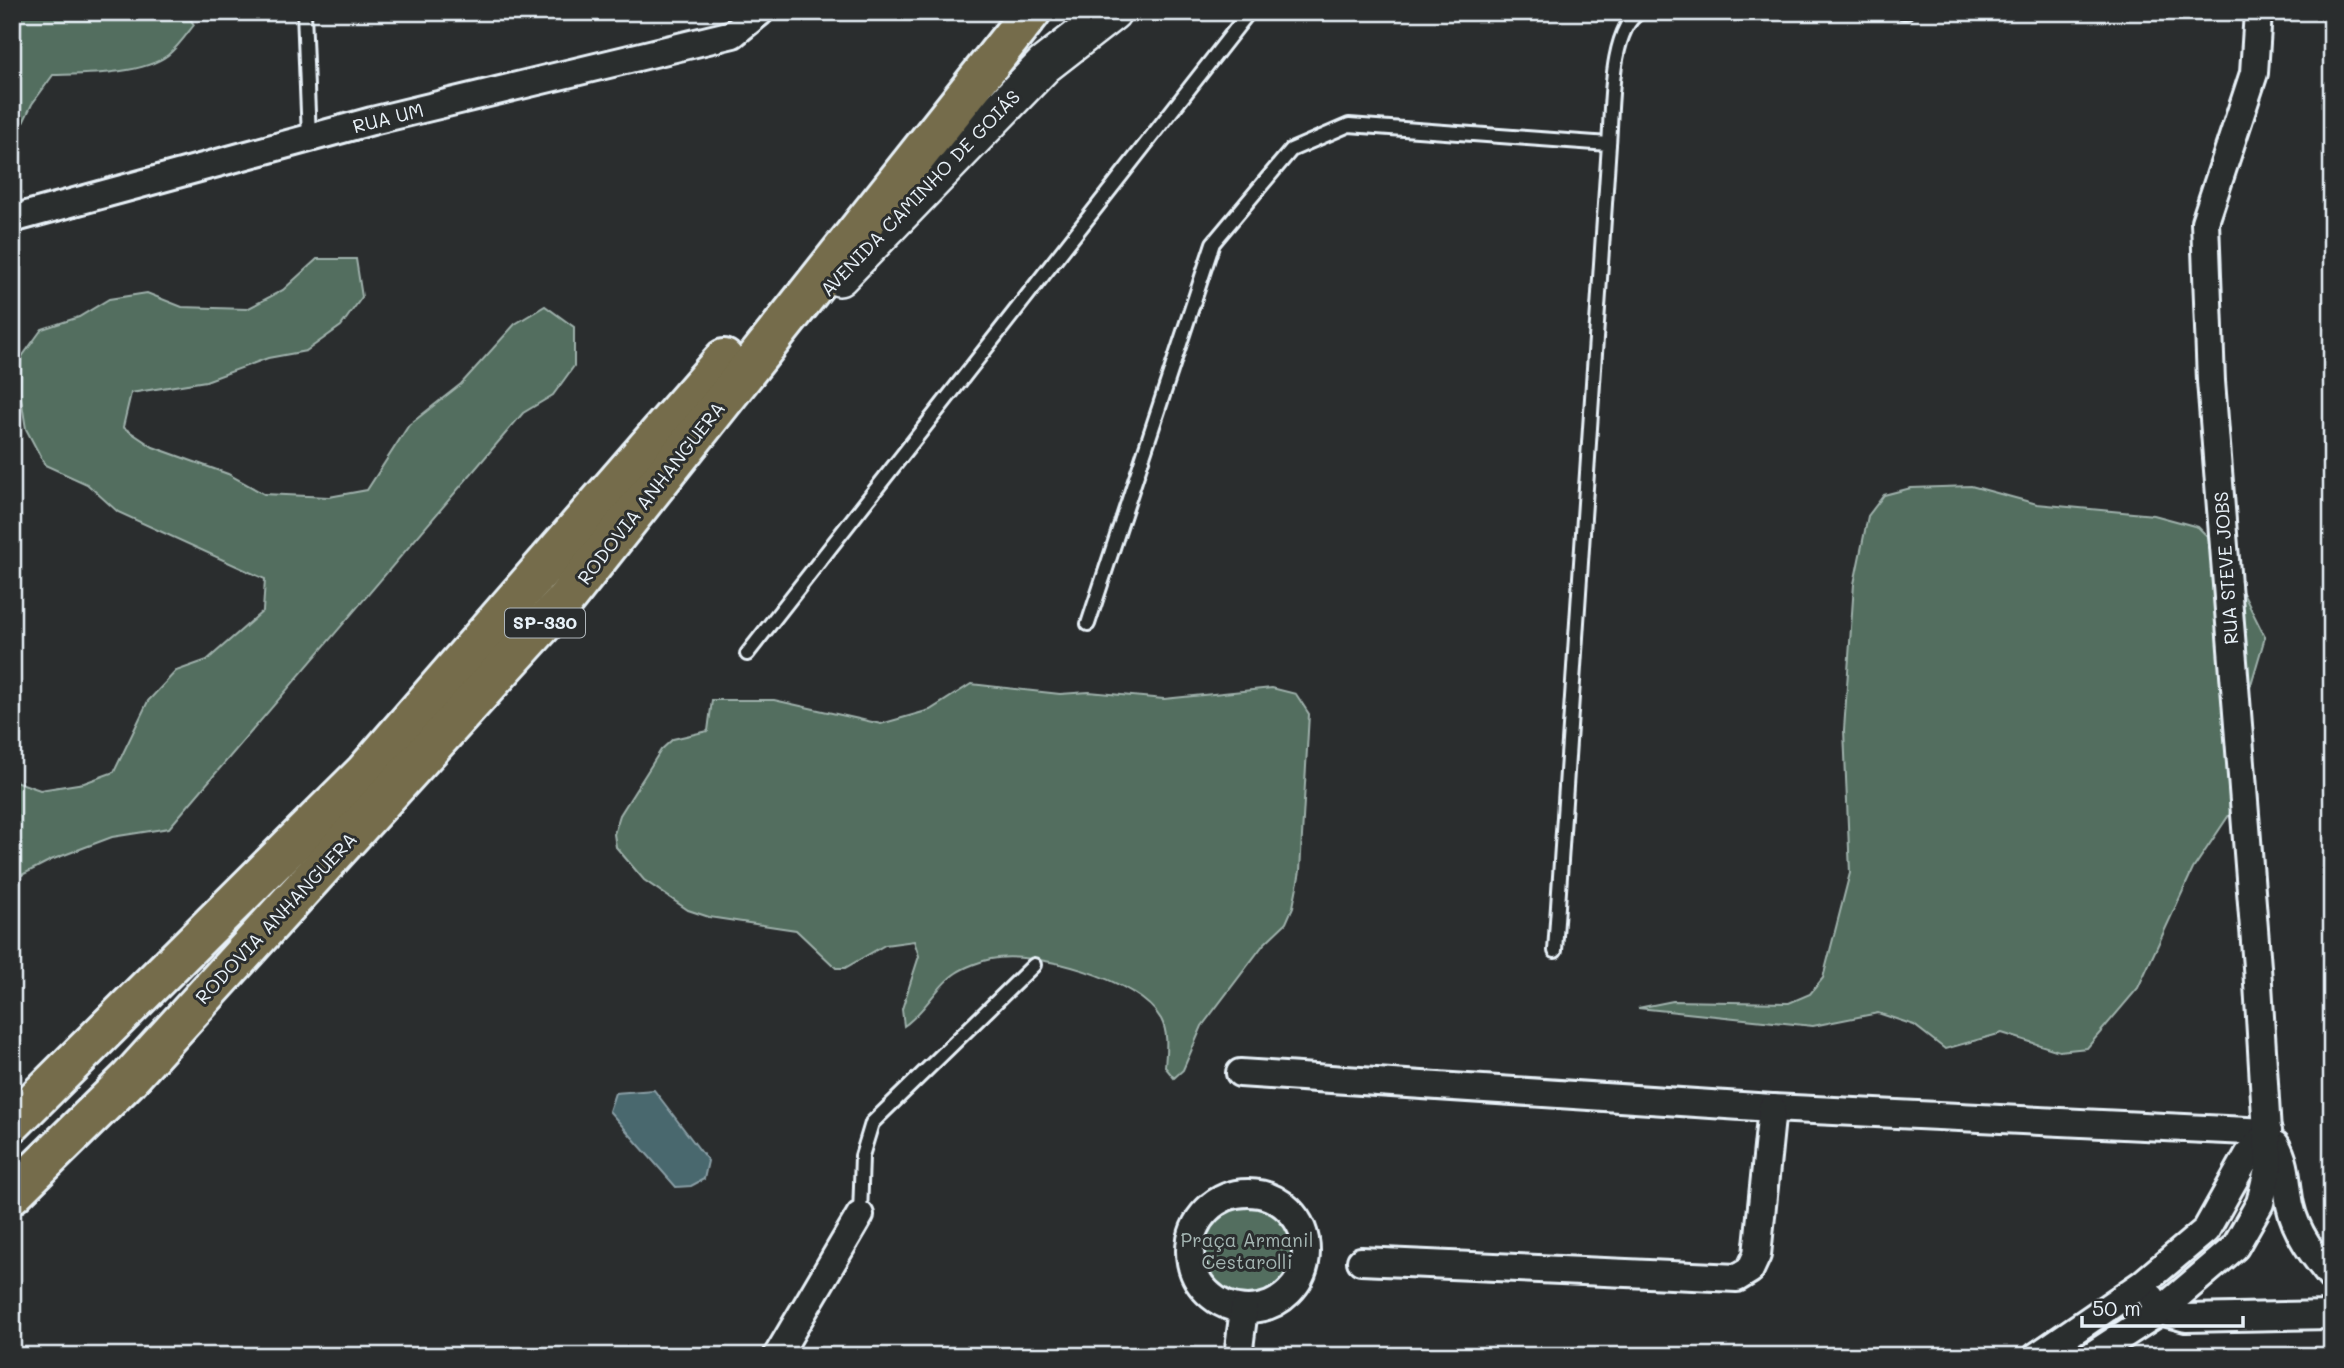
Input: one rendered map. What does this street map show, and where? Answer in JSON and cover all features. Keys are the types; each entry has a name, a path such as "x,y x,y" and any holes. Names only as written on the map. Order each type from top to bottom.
{"highway":[{"name":"RODOVIA ANHANGUERA","path":"12,1123 365,772 716,370 1000,12"},
{"name":"RODOVIA ANHANGUERA","path":"12,1194 129,1079 565,600 1031,12"}],"main road":[{"name":"AVENIDA CAMINHO DE GOIÁS","path":"737,384 1044,65 1112,12"}],"street":[{"name":"RUA UM","path":"12,219 309,138 733,33 760,12"},
{"name":"RUA STEVE JOBS","path":"2091,1356 2160,1311 2235,1247 2260,1203 2269,1166 2211,381 2205,222 2254,73 2258,12"},
{"path":"1240,1073 1772,1108 2268,1132"},
{"path":"1361,1261 1737,1278 1750,1270 1757,1255 1772,1108"},
{"path":"2268,1132 2282,1154 2290,1208 2307,1247 2332,1278"},
{"path":"2037,1356 2143,1283 2206,1230 2248,1155 2268,1132"},
{"path":"1243,1193 1262,1195 1280,1202 1294,1215 1305,1241 1304,1270 1294,1287 1280,1300 1263,1308 1244,1309 1226,1305 1209,1294 1198,1279 1191,1261 1191,1242 1197,1224 1209,1209 1225,1198 1243,1193"},
{"path":"777,1356 860,1215"},
{"path":"2143,1283 2160,1311 2186,1318 2332,1315"},
{"path":"1238,1356 1244,1309"}],"lane":[{"path":"304,12 309,138"},
{"path":"747,654 1249,12"},
{"path":"1555,951 1609,144 1618,46 1630,18 1640,12"},
{"path":"1088,624 1213,243 1291,150 1349,125 1609,144"},
{"path":"860,1215 862,1156 872,1123 1034,964"}],"green space":[{"path":"12,12 186,12 194,25 179,45 157,62 113,72 53,75 32,104 12,146"},
{"path":"317,259 356,259 362,297 341,326 306,351 268,358 206,381 131,393 123,427 153,447 228,474 264,494 329,497 367,490 409,425 461,384 515,324 545,306 574,327 574,366 553,395 523,413 169,828 112,837 51,860 12,880 12,780 40,790 84,783 114,772 148,701 176,671 207,660 263,611 265,579 118,512 87,484 45,465 26,429 20,391 21,358 42,329 79,317 109,299 147,293 182,307 247,309 283,290"},
{"path":"1971,486 2037,504 2154,515 2198,527 2222,551 2265,637 2239,725 2236,786 2229,815 2193,869 2138,988 2087,1048 2059,1051 2002,1033 1945,1049 1914,1025 1878,1013 1813,1026 1638,1008 1673,1001 1789,1003 1810,994 1823,978 1850,873 1844,730 1854,584 1868,516 1884,495 1911,488"},
{"path":"971,684 1060,694 1089,692 1164,699 1272,688 1296,694 1309,714 1300,871 1293,907 1286,923 1264,944 1202,1026 1183,1070 1174,1078 1165,1067 1166,1037 1161,1019 1131,991 1109,980 1058,963 1010,957 991,959 968,966 949,978 904,1026 902,1009 919,956 914,941 885,945 845,968 836,968 796,930 709,917 688,910 644,880 616,847 614,834 620,815 661,750 673,739 708,731 712,700 774,700 881,724 930,710"},
{"name":"Praça Armanil Cestarolli","path":"1248,1200 1268,1204 1284,1215 1295,1231 1299,1251 1295,1271 1284,1287 1268,1298 1248,1302 1228,1298 1212,1287 1201,1271 1197,1251 1201,1231 1212,1215 1228,1204"}],"water":[{"path":"654,1090 708,1161 704,1179 691,1186 676,1187 609,1111 615,1093"}]}
